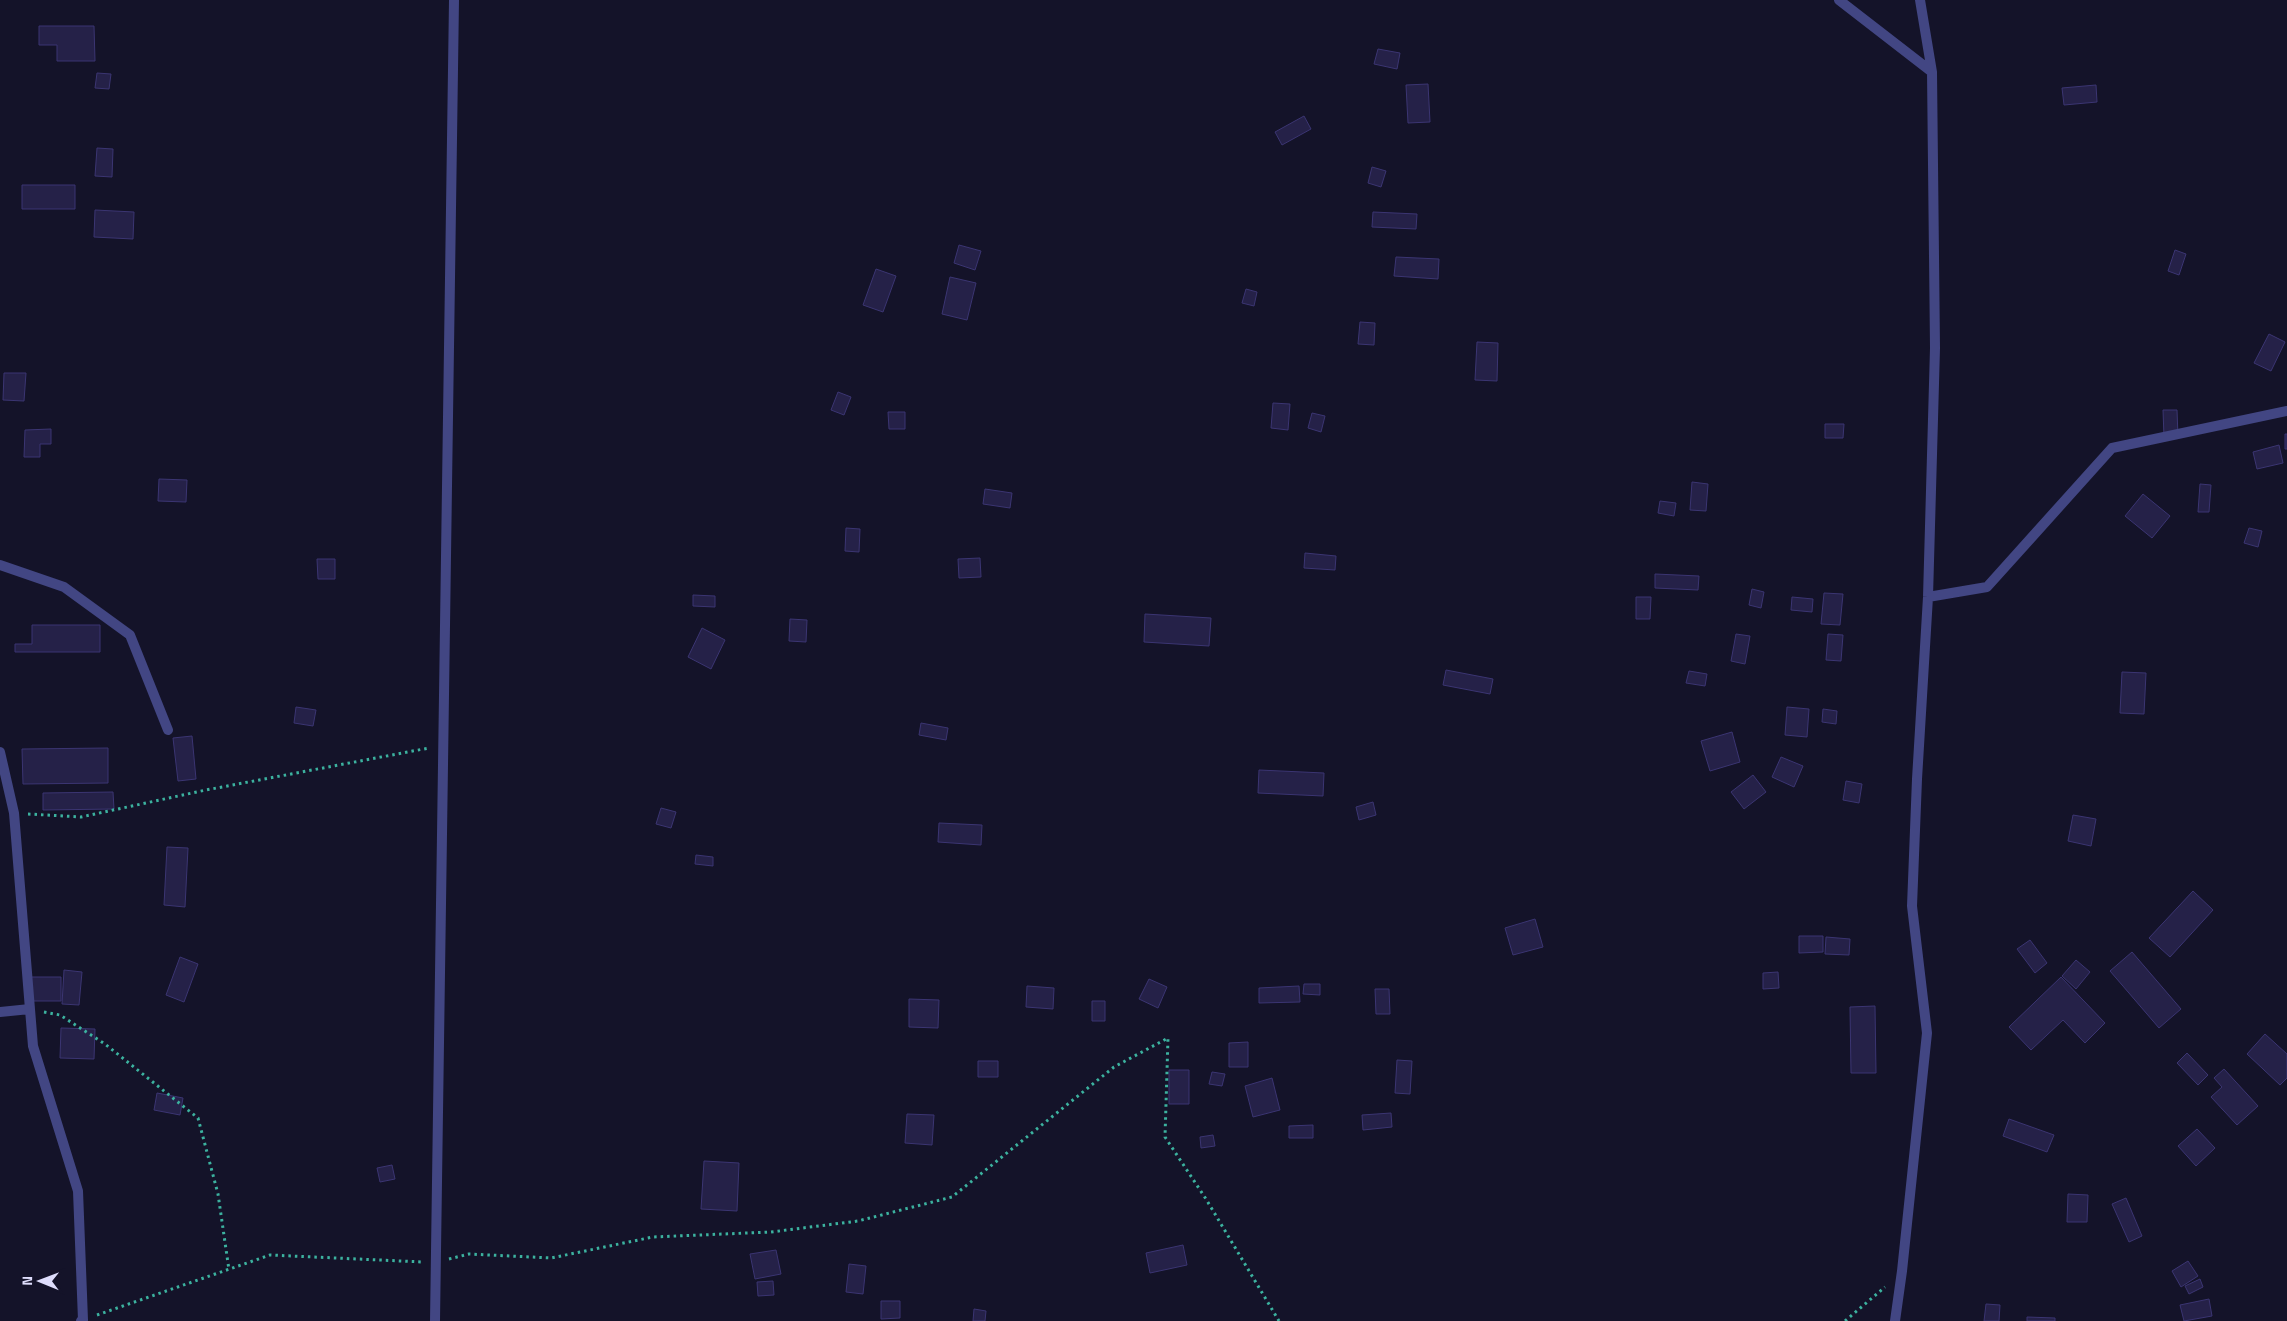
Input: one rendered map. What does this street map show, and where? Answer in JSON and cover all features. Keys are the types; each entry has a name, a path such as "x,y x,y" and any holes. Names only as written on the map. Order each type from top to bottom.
{"street":[{"path":"435,1321 454,0"},
{"path":"1838,0 1932,72"},
{"path":"1895,1321 1902,1272 1927,1033 1912,906 1917,779 1928,597 1935,348 1932,72 1920,0"},
{"path":"1928,597 1987,587 2112,448 2287,411"},
{"path":"0,565 64,587 130,635 168,730"},
{"path":"0,752 14,813 33,1046 42,1081 78,1191 82,1321"},
{"path":"0,1012 30,1009"}],"path":[{"path":"14,813 81,817 206,790 442,746"},
{"path":"30,1009 60,1016 106,1044 198,1118 218,1194 229,1270"},
{"path":"82,1321 270,1255 435,1263 469,1254 551,1258 653,1237 771,1232 858,1220 952,1197 1114,1067 1168,1038 1165,1136 1206,1199 1279,1321"},
{"path":"1845,1321 1902,1272"}],"building":[{"path":"39,26 94,26 95,61 57,61 57,45 39,45"},
{"path":"1378,49 1400,53 1397,69 1374,64"},
{"path":"97,73 111,74 109,89 95,88"},
{"path":"1428,84 1430,122 1408,123 1406,85"},
{"path":"2096,85 2097,102 2064,105 2062,88"},
{"path":"1304,116 1311,129 1282,145 1275,132"},
{"path":"97,148 113,149 112,177 95,176"},
{"path":"1372,167 1386,171 1381,187 1368,183"},
{"path":"22,185 75,185 75,209 22,209"},
{"path":"95,210 134,212 133,239 94,237"},
{"path":"1373,212 1417,214 1416,229 1372,227"},
{"path":"959,245 981,251 975,270 954,263"},
{"path":"2175,250 2186,254 2179,275 2168,271"},
{"path":"1396,257 1439,259 1438,279 1394,276"},
{"path":"876,269 896,276 883,312 863,305"},
{"path":"950,277 976,283 967,320 942,314"},
{"path":"1246,289 1257,292 1254,306 1242,303"},
{"path":"1360,322 1375,323 1374,345 1358,344"},
{"path":"2269,334 2285,342 2271,371 2254,363"},
{"path":"1477,342 1498,343 1497,381 1475,380"},
{"path":"4,373 26,373 24,401 3,400"},
{"path":"838,392 851,397 844,415 831,410"},
{"path":"1273,403 1290,404 1288,430 1271,428"},
{"path":"2163,410 2177,410 2178,437 2164,437"},
{"path":"888,412 905,412 905,429 889,429"},
{"path":"1312,413 1325,416 1321,432 1308,428"},
{"path":"1825,424 1844,424 1843,438 1825,438"},
{"path":"51,429 51,444 40,444 40,457 24,457 25,430"},
{"path":"2285,434 2287,434 2287,449 2285,449"},
{"path":"2279,445 2283,463 2257,469 2253,452"},
{"path":"159,479 187,480 186,502 158,501"},
{"path":"1692,482 1708,484 1706,511 1690,510"},
{"path":"2200,484 2211,485 2209,512 2198,512"},
{"path":"985,489 1012,493 1010,508 983,504"},
{"path":"2143,494 2170,516 2152,538 2125,516"},
{"path":"1660,501 1676,503 1674,516 1658,513"},
{"path":"846,528 860,529 859,552 845,551"},
{"path":"2249,528 2262,531 2258,547 2244,543"},
{"path":"1305,553 1336,556 1335,570 1304,568"},
{"path":"980,558 981,577 959,578 958,559"},
{"path":"317,559 335,559 335,579 318,579"},
{"path":"1655,574 1699,576 1698,590 1655,588"},
{"path":"1752,589 1764,592 1761,608 1749,605"},
{"path":"1824,593 1843,594 1840,625 1821,624"},
{"path":"693,595 715,596 715,607 693,606"},
{"path":"1636,597 1651,597 1650,619 1636,619"},
{"path":"1792,597 1813,599 1812,612 1791,610"},
{"path":"1145,614 1211,618 1209,646 1144,642"},
{"path":"790,619 807,620 806,642 789,641"},
{"path":"32,625 100,625 100,652 15,652 15,644 32,644"},
{"path":"702,628 725,640 711,669 688,657"},
{"path":"1736,634 1750,636 1745,664 1731,661"},
{"path":"1828,634 1843,635 1841,661 1826,660"},
{"path":"1446,670 1493,679 1490,694 1443,685"},
{"path":"1689,671 1707,674 1705,686 1686,683"},
{"path":"2122,672 2146,673 2144,714 2120,713"},
{"path":"296,707 316,710 313,726 294,723"},
{"path":"1787,707 1809,709 1807,737 1785,735"},
{"path":"1823,709 1837,711 1836,724 1822,722"},
{"path":"921,723 948,728 946,740 919,735"},
{"path":"1732,732 1740,762 1710,771 1701,741"},
{"path":"192,736 196,779 178,781 173,738"},
{"path":"108,748 108,783 23,784 22,749"},
{"path":"1781,757 1803,766 1794,787 1772,777"},
{"path":"1259,770 1324,773 1323,796 1258,793"},
{"path":"1753,775 1766,792 1744,809 1731,792"},
{"path":"1846,781 1862,784 1859,803 1843,800"},
{"path":"113,792 114,809 43,810 43,793"},
{"path":"1373,802 1376,815 1359,820 1356,807"},
{"path":"661,808 676,812 671,828 656,824"},
{"path":"2073,815 2096,819 2091,846 2068,841"},
{"path":"939,823 982,825 981,845 938,842"},
{"path":"167,847 188,848 185,907 164,905"},
{"path":"696,855 713,857 713,866 695,864"},
{"path":"2193,891 2213,910 2170,957 2149,938"},
{"path":"1535,919 1543,947 1513,955 1505,928"},
{"path":"1799,936 1823,936 1823,952 1799,953"},
{"path":"1826,937 1850,939 1849,955 1825,954"},
{"path":"2030,940 2047,963 2035,973 2017,949"},
{"path":"2132,952 2181,1009 2159,1028 2110,971"},
{"path":"180,957 198,964 184,1002 166,995"},
{"path":"2076,960 2090,972 2076,989 2062,976"},
{"path":"64,970 82,972 79,1005 62,1004"},
{"path":"1778,972 1779,988 1763,989 1763,973"},
{"path":"30,977 61,977 61,1001 30,1001"},
{"path":"2061,977 2105,1023 2085,1043 2063,1020 2031,1050 2009,1027"},
{"path":"1149,979 1167,987 1158,1008 1139,999"},
{"path":"1304,984 1320,984 1320,995 1303,994"},
{"path":"1027,986 1054,988 1053,1009 1026,1007"},
{"path":"1299,986 1300,1002 1259,1003 1259,988"},
{"path":"1375,989 1389,989 1390,1014 1376,1014"},
{"path":"909,999 939,1000 938,1028 909,1027"},
{"path":"1092,1001 1105,1001 1105,1021 1092,1021"},
{"path":"1875,1006 1876,1073 1851,1073 1850,1007"},
{"path":"61,1028 95,1029 94,1059 60,1058"},
{"path":"2265,1034 2287,1054 2287,1078 2280,1085 2247,1054"},
{"path":"1248,1042 1248,1067 1229,1067 1229,1043"},
{"path":"2187,1053 2208,1075 2198,1085 2177,1063"},
{"path":"1397,1060 1412,1061 1410,1094 1395,1093"},
{"path":"978,1061 998,1061 998,1077 978,1077"},
{"path":"2224,1069 2258,1106 2237,1125 2211,1097 2222,1087 2214,1078"},
{"path":"1169,1070 1189,1070 1189,1104 1169,1104"},
{"path":"1212,1072 1225,1074 1222,1086 1209,1084"},
{"path":"1272,1078 1280,1110 1253,1117 1245,1086"},
{"path":"157,1093 183,1098 180,1115 154,1110"},
{"path":"1391,1113 1392,1127 1363,1130 1362,1115"},
{"path":"907,1114 934,1115 932,1145 905,1143"},
{"path":"2009,1119 2054,1135 2047,1152 2003,1136"},
{"path":"1313,1125 1313,1138 1289,1138 1289,1126"},
{"path":"2197,1129 2215,1148 2196,1166 2178,1146"},
{"path":"1213,1135 1215,1146 1201,1148 1200,1137"},
{"path":"704,1161 739,1163 737,1211 701,1209"},
{"path":"392,1165 395,1179 380,1182 377,1168"},
{"path":"2068,1194 2088,1195 2087,1222 2067,1222"},
{"path":"2126,1198 2142,1236 2129,1242 2112,1204"},
{"path":"1183,1245 1187,1265 1150,1273 1146,1253"},
{"path":"776,1250 781,1274 755,1279 750,1254"},
{"path":"2188,1261 2198,1276 2181,1287 2172,1271"},
{"path":"849,1264 866,1266 863,1294 846,1292"},
{"path":"2200,1279 2203,1287 2189,1294 2185,1286"},
{"path":"773,1281 774,1295 758,1296 757,1282"},
{"path":"2209,1299 2212,1316 2184,1321 2180,1305"},
{"path":"881,1301 900,1301 900,1318 881,1319"},
{"path":"1986,1304 2000,1305 1999,1321 1984,1321"},
{"path":"974,1309 986,1311 985,1321 973,1321"},
{"path":"2027,1317 2055,1318 2055,1321 2027,1321"}]}
